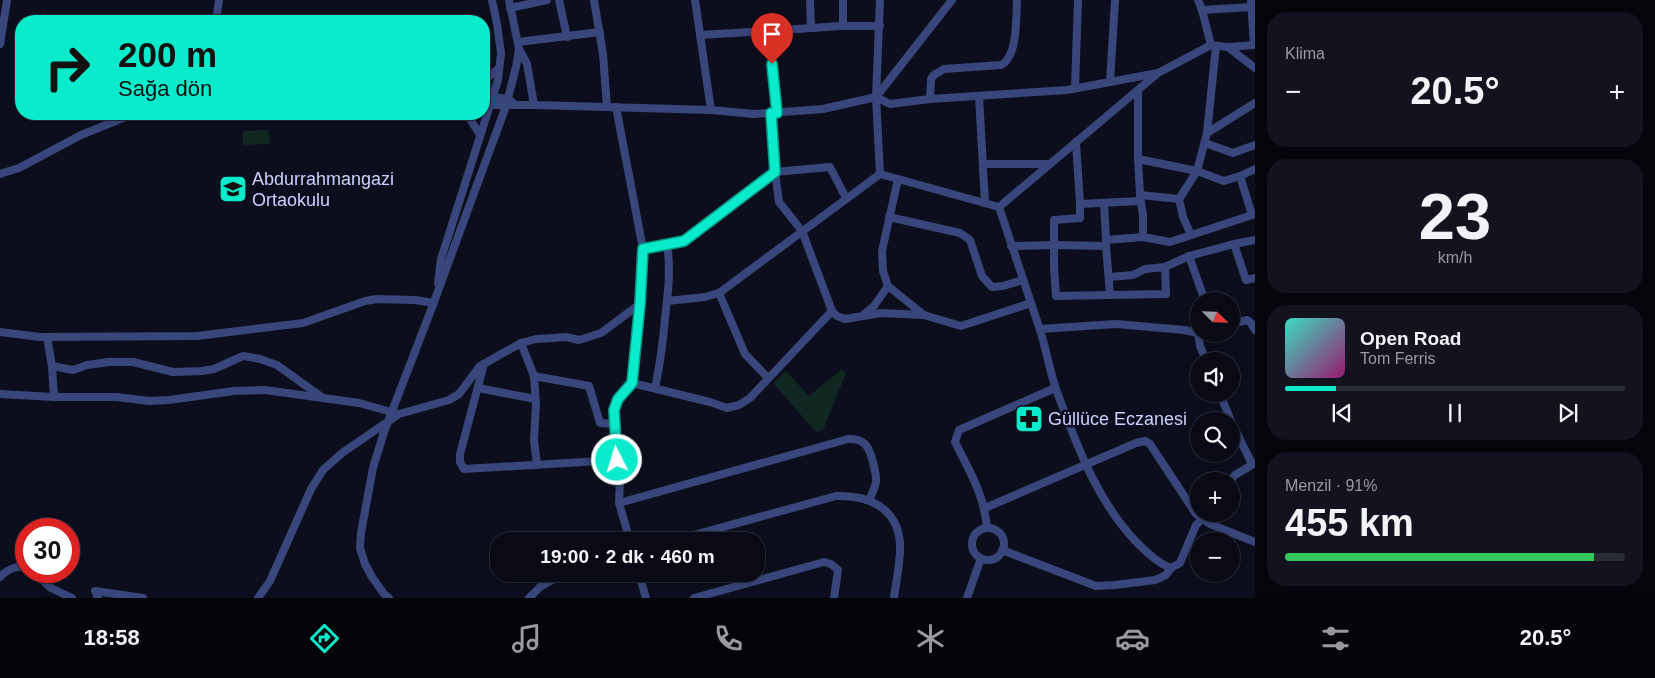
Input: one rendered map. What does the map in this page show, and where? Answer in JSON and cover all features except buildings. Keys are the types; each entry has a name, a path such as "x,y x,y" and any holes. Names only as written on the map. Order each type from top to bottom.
{"street":[{"path":"0,44 7,0"},
{"path":"217,15 219,0"},
{"path":"490,100 498,80 501,53 498,24 492,0"},
{"path":"534,105 528,64 518,46 510,4 547,0"},
{"path":"559,0 567,36"},
{"path":"594,0 611,107 643,249 640,304 632,383 618,399 614,410 620,478 619,504 627,532"},
{"path":"695,0 711,110"},
{"path":"810,0 811,28"},
{"path":"843,0 843,26"},
{"path":"880,0 876,97 880,174"},
{"path":"490,105 510,103 711,110 754,114 823,109 876,97 952,0"},
{"path":"930,99 931,79 938,71 951,68 1001,65 1008,61 1013,47 1017,0"},
{"path":"1075,88 1078,0"},
{"path":"1110,82 1116,0"},
{"path":"1191,235 1182,217 1179,198 1197,171 1205,143 1214,46 1198,0"},
{"path":"1000,207 1158,73 1214,46 1254,45 1252,4 1202,10"},
{"path":"700,35 843,26 880,26"},
{"path":"768,31 774,113 775,172 780,202 802,231 832,311 836,316 846,319 881,313 924,315 961,326 1031,303"},
{"path":"518,46 567,36 600,32"},
{"path":"258,598 270,581 311,489 323,470 342,453 388,421 396,413 435,300 510,103 518,46"},
{"path":"1228,47 1255,68"},
{"path":"490,76 499,68"},
{"path":"876,97 890,104 930,99 1075,88 1158,73"},
{"path":"1138,90 1138,159 1143,237"},
{"path":"493,96 510,103"},
{"path":"979,96 985,203"},
{"path":"1207,134 1255,103"},
{"path":"0,174 19,168 81,135 118,120"},
{"path":"471,120 480,135"},
{"path":"435,300 441,259 484,120"},
{"path":"1076,142 1080,218 1054,220 1056,296 1166,294 1165,267"},
{"path":"1205,143 1233,153 1255,145"},
{"path":"1138,159 1197,171 1224,181 1255,169"},
{"path":"983,164 1050,164"},
{"path":"643,249 684,241 775,172 830,167 846,198"},
{"path":"880,174 1000,207"},
{"path":"667,301 704,297 719,293 880,174"},
{"path":"1011,246 1106,243 1143,237 1170,242 1254,214 1240,176"},
{"path":"898,179 882,251 883,271 888,286 924,315"},
{"path":"1080,204 1140,198 1179,198"},
{"path":"1104,203 1110,295"},
{"path":"1000,207 1011,246 1040,329 1056,388 1086,464 1122,526 1150,555 1171,568"},
{"path":"889,217 960,233 970,240 982,276 992,287 1023,280"},
{"path":"1109,276 1133,275 1145,269 1165,267 1188,256 1255,240"},
{"path":"655,388 667,301 669,274 667,244"},
{"path":"1234,244 1246,280 1255,278"},
{"path":"1188,256 1202,292"},
{"path":"862,316 878,301 888,286"},
{"path":"719,293 745,354 768,378"},
{"path":"0,332 47,337 197,336 303,322 365,301 377,299 435,300"},
{"path":"0,394 54,397 117,397 149,401 234,391 265,390 359,403 396,413 449,400 459,394 480,366 522,343 536,339 566,337 578,340 601,333 640,304"},
{"path":"632,383 727,408 739,405 750,398 832,311"},
{"path":"1240,322 1247,320 1255,330"},
{"path":"1040,329 1116,324 1190,331"},
{"path":"47,337 52,366 54,397"},
{"path":"522,343 534,376 534,440 537,465"},
{"path":"52,366 73,370 87,365 132,362 173,372 202,371 214,369 243,356 277,365 325,399"},
{"path":"484,364 460,454 461,466 468,470 617,460"},
{"path":"534,376 589,386 600,423 615,424"},
{"path":"478,388 535,399"},
{"path":"987,528 985,508 955,442 958,432 1056,388"},
{"path":"388,421 373,468 360,548 372,577 389,598"},
{"path":"619,504 854,438 869,447 876,474 874,489 869,500"},
{"path":"1240,438 1254,464 1240,473"},
{"path":"985,508 1141,441 1147,442 1190,505"},
{"path":"705,532 836,496 854,495 869,500 886,510 896,525 900,544 894,598"},
{"path":"1002,550 1096,586 1155,580 1166,575 1171,568 1180,563 1199,522"},
{"path":"1214,522 1255,542"},
{"path":"992,528 1000,533 1003,542 1002,550 991,559 981,558 973,551 972,541 977,532 992,528"},
{"path":"967,598 981,558"},
{"path":"694,598 824,562 831,564 838,570 834,598"},
{"path":"0,577 7,570 15,566"},
{"path":"530,598 540,587 548,582"},
{"path":"641,582 646,598"},
{"path":"46,583 51,588 72,598"},
{"path":"98,598 95,591 143,598"}],"green space":[{"path":"269,130 270,144 243,145 243,131"},
{"path":"842,369 846,373 823,430 816,432 773,383 786,371 809,396"}],"place":[{"name":"Abdurrahmangazi Ortaokulu","path":"233,189"},
{"name":"Güllüce Eczanesi","path":"1029,419"}],"route":[{"path":"617,460 614,410 618,399 632,383 640,304 643,249 684,241 775,172 771,113 777,113 772,64"}]}
